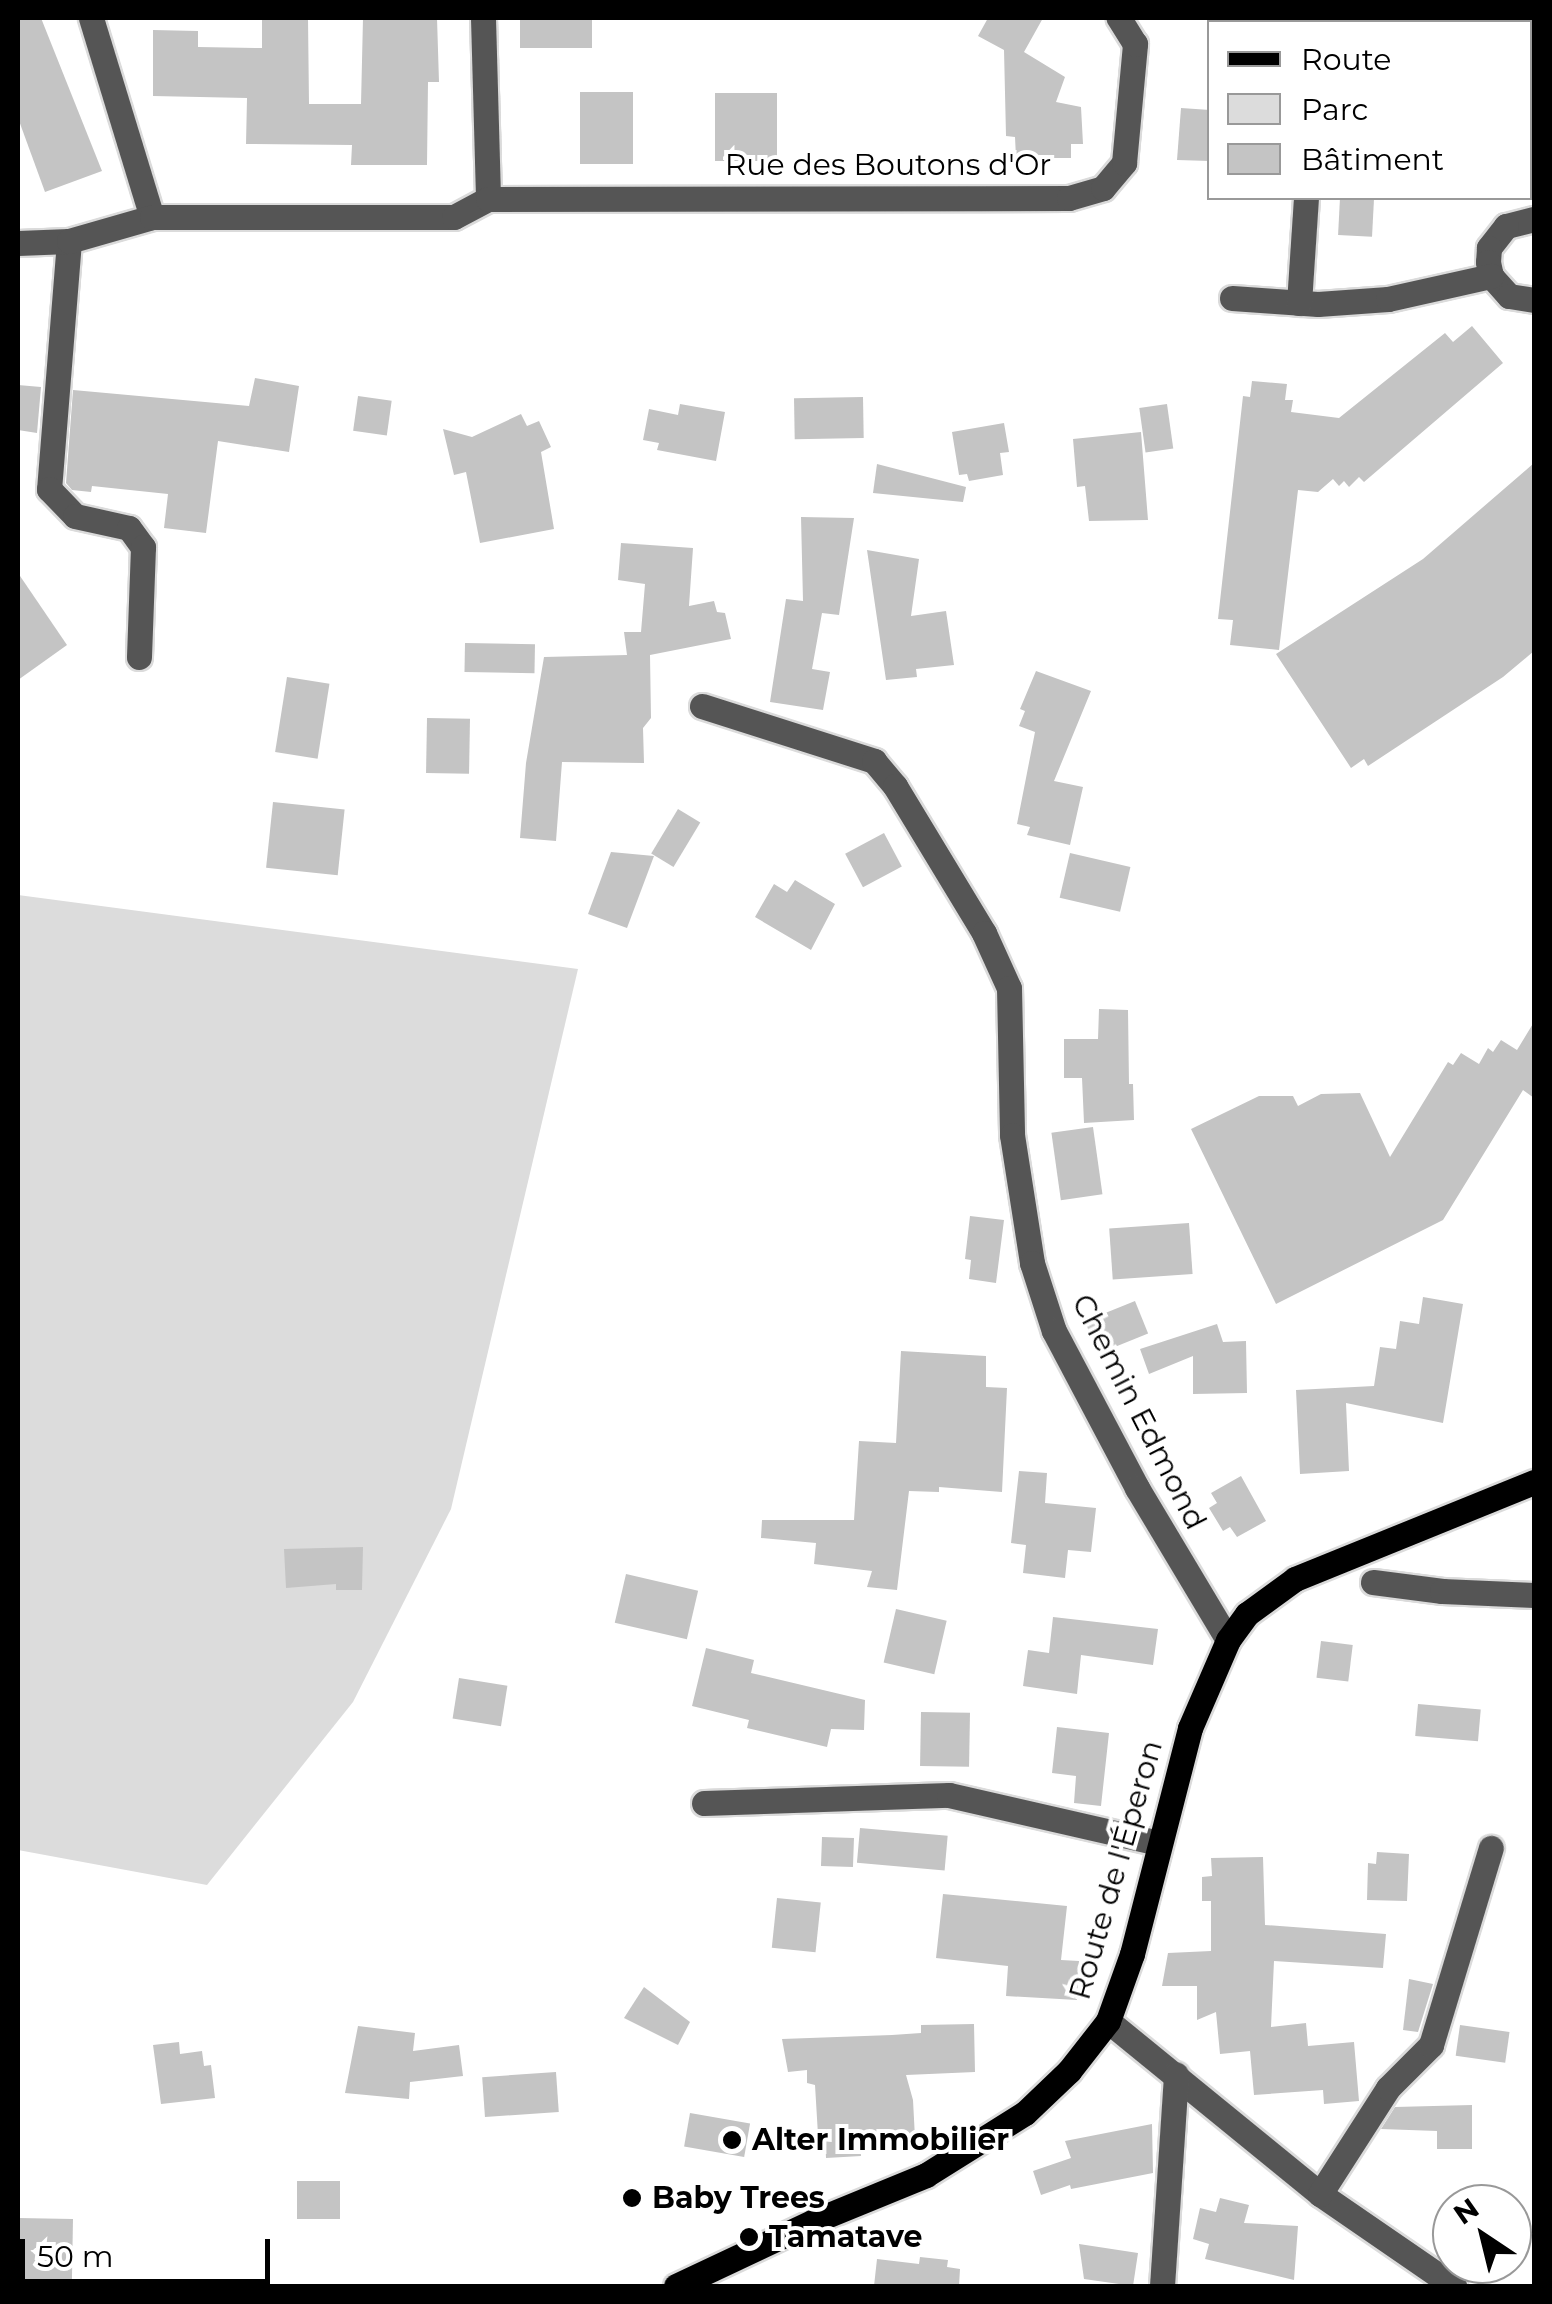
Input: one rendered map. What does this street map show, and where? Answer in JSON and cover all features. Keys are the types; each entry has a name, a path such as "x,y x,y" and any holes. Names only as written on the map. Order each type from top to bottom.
{"main road":[{"name":"Route de l'Éperon","path":"676,2286 814,2221 926,2175 1026,2113 1069,2071 1108,2021 1132,1954 1190,1728 1228,1640 1247,1614 1295,1579 1534,1482"}],"street":[{"path":"90,18 152,217"},
{"path":"483,18 488,199"},
{"name":"Rue des Boutons d'Or","path":"18,243 69,241 152,217 454,217 488,199 1069,198 1103,188 1124,163 1135,44 1119,18"},
{"path":"1299,303 1306,200"},
{"path":"1534,219 1519,220 1496,236 1488,262 1491,276 1509,296 1534,300"},
{"path":"69,241 49,489 75,516 129,528 142,547 138,658"},
{"path":"1232,298 1299,303 1388,300 1491,276"},
{"name":"Chemin Edmond","path":"702,706 874,761 895,786 984,933 1009,988 1012,1135 1032,1263 1054,1331 1136,1488 1228,1640"},
{"path":"1373,1582 1442,1591 1534,1594"},
{"path":"704,1803 949,1795 1158,1843"},
{"path":"1320,2194 1388,2088 1431,2045 1490,1848"},
{"path":"1108,2021 1320,2194 1454,2286"},
{"path":"1162,2286 1176,2074"}],"green space":[{"path":"18,895 578,969 451,1509 353,1702 207,1885 18,1850"}],"building":[{"path":"18,18 41,18 102,171 45,192 18,118"},
{"path":"262,18 308,18 309,104 361,104 363,18 437,18 439,82 428,82 427,165 351,165 352,145 246,144 247,98 153,96 153,30 198,31 198,47 262,48"},
{"path":"520,18 592,18 592,48 520,48"},
{"path":"988,18 1043,18 1024,52 1065,77 1056,102 1081,107 1083,144 1071,144 1071,158 1016,158 1015,137 1006,136 1004,50 978,36"},
{"path":"580,92 633,92 633,164 580,164"},
{"path":"715,93 777,93 777,161 715,161"},
{"path":"1181,108 1207,110 1207,161 1177,160"},
{"path":"1340,200 1374,200 1372,237 1338,235"},
{"path":"1472,326 1503,363 1364,482 1359,477 1349,487 1344,481 1339,486 1333,479 1318,492 1298,490 1279,650 1230,645 1233,620 1218,619 1243,396 1250,397 1252,381 1287,384 1285,400 1293,400 1291,412 1339,418 1445,333 1453,342"},
{"path":"255,378 299,386 289,452 218,441 206,533 164,528 168,494 92,486 91,492 72,490 66,483 73,390 249,406"},
{"path":"18,385 41,387 37,433 18,430"},
{"path":"358,396 392,401 387,435 353,431"},
{"path":"863,397 864,438 795,439 794,398"},
{"path":"680,404 725,412 716,461 657,450 659,443 643,440 649,409 678,415"},
{"path":"1167,404 1173,449 1146,452 1139,408"},
{"path":"521,414 527,426 539,421 551,447 541,452 554,529 480,543 466,472 454,475 443,429 472,437"},
{"path":"1004,423 1009,452 1000,453 1003,475 969,481 967,474 959,475 952,432"},
{"path":"1141,432 1148,520 1089,521 1085,486 1077,487 1073,439"},
{"path":"1534,463 1534,651 1503,677 1368,766 1364,759 1351,768 1276,654 1423,559"},
{"path":"877,464 966,487 963,502 873,493"},
{"path":"801,517 854,518 839,615 822,613 812,669 830,672 823,710 770,702 786,599 803,601"},
{"path":"621,543 693,548 689,606 714,601 717,612 725,613 731,639 650,655 651,718 643,728 644,763 562,762 556,841 520,838 526,763 544,657 627,655 624,632 641,632 645,584 618,580"},
{"path":"867,550 919,559 911,616 946,611 954,665 916,669 917,677 886,680"},
{"path":"18,573 67,645 18,680"},
{"path":"465,643 535,644 534,673 464,672"},
{"path":"1036,671 1091,691 1054,781 1083,787 1070,845 1027,835 1030,827 1017,824 1035,732 1019,726 1025,711 1020,709"},
{"path":"287,677 329,684 318,759 275,752"},
{"path":"427,718 470,719 469,774 426,773"},
{"path":"273,802 345,810 338,875 266,868"},
{"path":"678,809 700,822 674,867 651,854"},
{"path":"884,833 902,867 863,887 845,854"},
{"path":"611,852 654,856 627,928 588,914"},
{"path":"1070,853 1130,867 1120,912 1060,898"},
{"path":"795,880 835,904 811,950 755,917 774,884 787,892"},
{"path":"1099,1009 1128,1010 1129,1084 1133,1084 1134,1120 1084,1123 1082,1078 1064,1078 1064,1039 1098,1039"},
{"path":"1534,1022 1534,1098 1523,1090 1443,1220 1276,1304 1191,1129 1259,1096 1293,1096 1298,1106 1321,1094 1360,1093 1390,1157 1448,1062 1453,1065 1461,1053 1479,1064 1488,1048 1493,1052 1501,1040 1517,1050"},
{"path":"1093,1127 1102,1194 1061,1200 1051,1133"},
{"path":"970,1216 1004,1220 996,1283 969,1279 971,1260 965,1259"},
{"path":"1189,1223 1193,1274 1113,1279 1109,1229"},
{"path":"1423,1297 1463,1304 1443,1423 1346,1403 1349,1471 1300,1474 1296,1390 1374,1386 1380,1347 1396,1349 1400,1321 1419,1324"},
{"path":"1135,1301 1148,1333 1098,1354 1085,1321"},
{"path":"1217,1324 1223,1342 1246,1341 1247,1393 1193,1394 1193,1356 1149,1374 1140,1349"},
{"path":"901,1351 986,1356 986,1387 1007,1388 1002,1492 939,1487 939,1492 909,1491 897,1590 867,1587 872,1571 814,1564 816,1543 761,1538 762,1520 854,1520 859,1441 896,1443"},
{"path":"1019,1471 1047,1473 1045,1503 1096,1508 1091,1552 1068,1550 1065,1578 1023,1573 1026,1545 1011,1543"},
{"path":"1241,1476 1266,1521 1237,1537 1230,1527 1223,1531 1209,1508 1217,1503 1211,1493"},
{"path":"363,1547 362,1590 336,1590 336,1584 286,1588 284,1549"},
{"path":"626,1574 698,1591 687,1639 615,1623"},
{"path":"896,1609 947,1621 934,1674 884,1663"},
{"path":"1053,1617 1158,1629 1153,1665 1081,1655 1077,1694 1023,1686 1028,1650 1049,1653"},
{"path":"1321,1641 1353,1645 1348,1682 1316,1678"},
{"path":"706,1648 754,1660 751,1673 865,1700 864,1730 831,1729 827,1747 747,1728 749,1720 692,1706"},
{"path":"459,1678 507,1686 501,1726 453,1718"},
{"path":"1418,1704 1481,1709 1478,1741 1415,1736"},
{"path":"921,1712 970,1713 969,1767 920,1766"},
{"path":"1057,1727 1109,1733 1101,1806 1074,1803 1076,1776 1052,1773"},
{"path":"860,1828 948,1836 945,1871 857,1863"},
{"path":"822,1837 854,1838 853,1867 821,1866"},
{"path":"1377,1852 1409,1854 1407,1901 1367,1900 1368,1863 1376,1864"},
{"path":"1263,1857 1265,1925 1386,1934 1383,1968 1274,1961 1271,2027 1306,2023 1308,2046 1354,2042 1359,2101 1324,2104 1323,2090 1254,2095 1250,2051 1220,2054 1216,2012 1197,2020 1197,1986 1162,1986 1168,1953 1211,1951 1211,1901 1202,1901 1202,1877 1212,1876 1211,1858"},
{"path":"943,1894 1067,1906 1061,1960 1079,1961 1077,2000 1006,1996 1008,1966 936,1958"},
{"path":"777,1898 821,1903 816,1952 772,1948"},
{"path":"1409,1979 1433,1984 1418,2032 1403,2030"},
{"path":"644,1987 690,2022 678,2045 624,2018"},
{"path":"974,2024 975,2072 906,2075 913,2100 915,2138 860,2141 861,2156 826,2158 825,2135 818,2135 815,2085 807,2083 807,2070 788,2072 782,2039 921,2033 921,2025"},
{"path":"1460,2025 1510,2032 1505,2063 1456,2056"},
{"path":"358,2026 415,2033 413,2051 459,2045 463,2076 410,2082 409,2099 345,2093"},
{"path":"179,2042 180,2054 202,2051 204,2066 211,2065 215,2098 161,2104 153,2045"},
{"path":"556,2072 559,2112 485,2117 482,2077"},
{"path":"1472,2105 1472,2149 1437,2149 1437,2131 1381,2129 1395,2107"},
{"path":"690,2113 750,2124 744,2157 684,2146"},
{"path":"1152,2124 1153,2173 1071,2189 1070,2185 1041,2195 1033,2171 1071,2158 1065,2141"},
{"path":"297,2181 340,2181 340,2219 297,2219"},
{"path":"1220,2198 1249,2205 1244,2223 1298,2226 1294,2280 1205,2259 1209,2244 1193,2239 1200,2208 1216,2212"},
{"path":"18,2218 73,2219 72,2286 18,2286"},
{"path":"1079,2244 1138,2253 1133,2286 1084,2279"},
{"path":"920,2257 948,2260 947,2267 960,2269 959,2286 874,2286 877,2259 919,2264"}],"place":[{"name":"Alter Immobilier","path":"732,2140"},
{"name":"Baby Trees","path":"632,2198"},
{"name":"Tamatave","path":"749,2237"}]}
